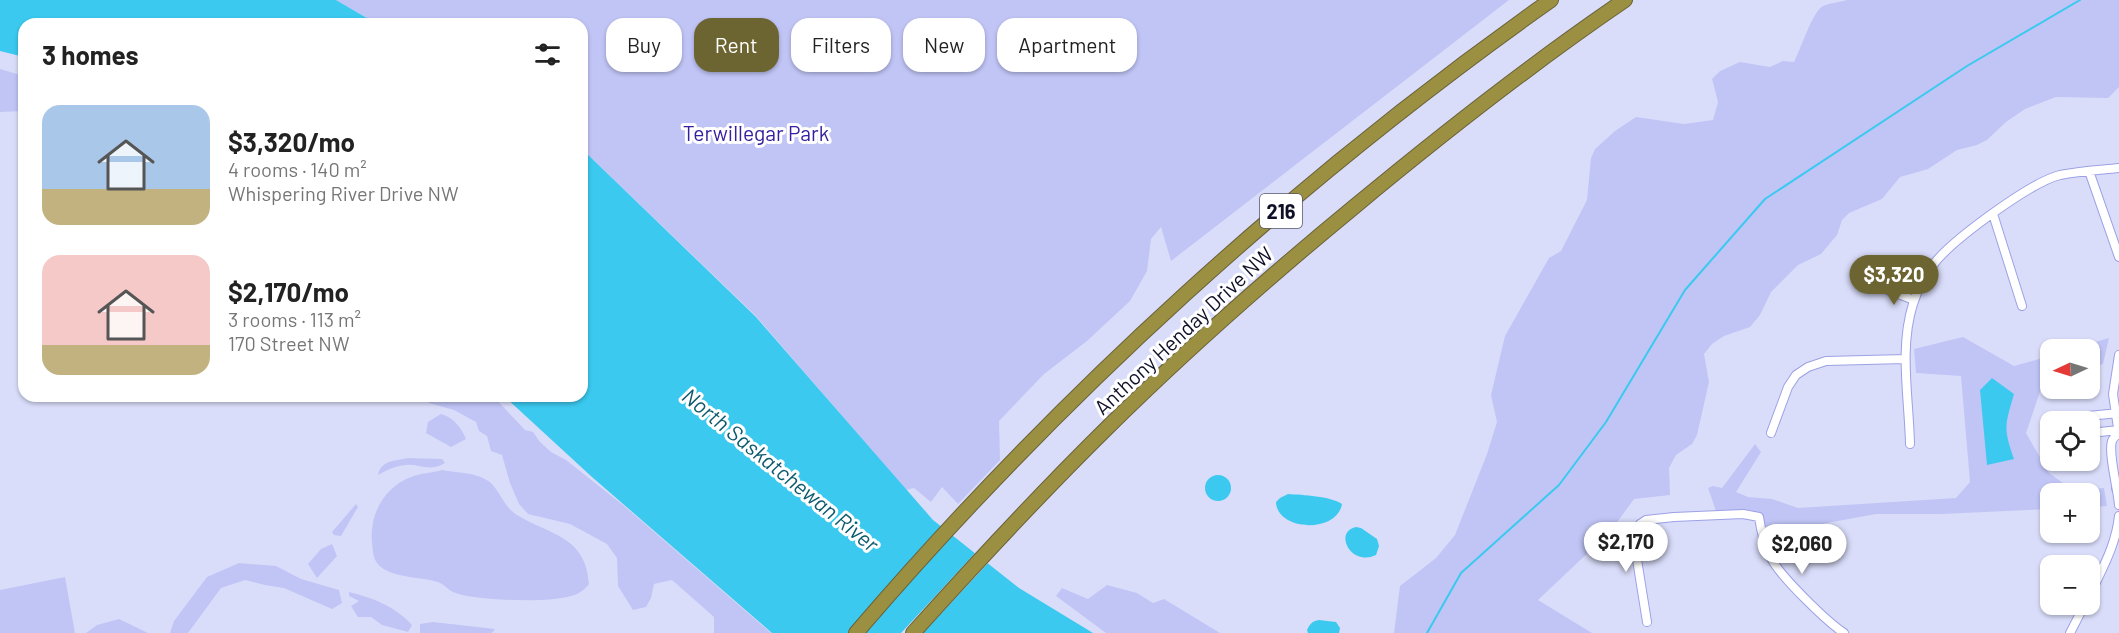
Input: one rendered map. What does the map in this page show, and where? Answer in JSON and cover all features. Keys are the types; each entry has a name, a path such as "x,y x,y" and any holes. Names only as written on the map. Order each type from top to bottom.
{"highway":[{"name":"Anthony Henday Drive NW","path":"856,633 953,524 1116,360 1272,219 1426,92 1551,0"},
{"name":"Anthony Henday Drive NW","path":"913,633 1065,471 1192,347 1300,251 1453,125 1625,0"}],"street":[{"path":"1910,444 1905,359 1909,321 1914,300 1923,280 1936,261 1953,243 2024,193 2058,176 2119,168"},
{"path":"2089,171 2119,257"},
{"path":"1993,214 2022,306"},
{"path":"1883,288 1914,300"},
{"path":"2119,355 2114,385 2118,432 2112,442 2114,475 2119,488 2119,505"},
{"path":"1771,433 1788,387 1796,375 1809,367 1826,362 1905,359"},
{"path":"2100,415 2117,413"},
{"path":"2100,433 2118,432"},
{"path":"1647,622 1634,541 1640,524 1646,520 1674,517 1743,514 1759,517 1764,544 1774,565 1824,617 1844,633"},
{"path":"2100,575 2112,550 2119,516"},
{"path":"2070,633 2079,615"}],"green space":[{"name":"Terwillegar Park","path":"336,0 1509,0 1171,261 1161,227 1151,239 1147,271 1130,301 1087,341 1044,374 999,421 1000,460 958,504 942,487 931,502 914,488 906,490 756,316 588,155 588,18 367,18"},
{"path":"1847,0 2119,0 2119,87 2108,98 2056,97 2025,109 2006,122 1987,140 1957,150 1928,169 1900,177 1882,199 1849,213 1842,220 1837,235 1821,254 1798,265 1771,292 1760,315 1750,327 1724,336 1712,344 1704,354 1709,382 1697,435 1692,444 1676,455 1669,468 1670,495 1634,499 1610,532 1538,600 1592,633 1394,633 1400,586 1436,558 1455,535 1497,422 1491,395 1505,336 1549,258 1561,251 1587,200 1591,158 1595,149 1615,131 1636,117 1684,124 1713,120 1718,102 1712,79 1720,71 1740,62 1770,67 1783,61 1794,62 1819,10 1823,6"},
{"path":"0,69 18,74 18,111 0,112"},
{"path":"1963,337 2014,366 2040,359 2040,392 2026,433 2040,457 2040,471 2048,471 2063,483 2040,483 2040,509 1876,514 1767,534 1762,516 1751,510 1716,511 1708,488 1713,486 1722,488 1755,444 1761,452 1736,492 1748,497 1772,499 1798,508 1956,498 1970,482 1961,376 1916,373 1914,349"},
{"path":"2109,338 2103,364 2100,365 2100,341"},
{"path":"499,402 525,430 533,432 551,452 566,460 623,505 771,633 714,633 714,617 672,580 654,584 646,607 633,610 618,586 617,558 607,544 570,524 528,514 519,504 502,455 491,451 487,436 479,431 476,422 454,410 429,403"},
{"path":"441,414 456,423 466,439 451,447 426,433 428,422"},
{"path":"408,458 442,459 445,463 429,468 402,466 391,468 378,475 385,464"},
{"path":"442,470 486,479 513,512 574,546 586,568 589,584 576,594 561,598 494,599 463,595 451,591 438,582 393,573 381,567 376,562 372,543 373,522 380,503 401,482 415,476"},
{"path":"2100,488 2104,488 2107,506 2100,506"},
{"path":"356,504 358,507 341,536 334,535 332,532"},
{"path":"332,544 337,556 317,578 308,564 321,549"},
{"path":"239,563 276,566 301,579 339,590 342,603 332,609 284,588 245,580 221,588 188,633 170,633 174,621 207,577"},
{"path":"65,577 75,633 0,633 0,590"},
{"path":"1107,585 1137,593 1153,603 1164,599 1220,633 1106,633 1056,596 1062,588 1088,599"},
{"path":"349,592 391,608 412,625 408,632 382,625 371,617 358,617 351,606 359,601 349,596"},
{"path":"119,619 148,633 86,633 97,625"},
{"path":"433,622 495,629 492,633 420,633 420,624"}],"water":[{"path":"0,0 336,0 367,18 18,18 18,56 0,51"},
{"name":"North Saskatchewan River","path":"588,155 756,317 933,520 1019,588 1093,633 772,633 592,477 511,402 588,402"},
{"path":"1992,378 2014,394 2006,427 2014,459 1987,465 1980,390"},
{"path":"1218,475 1227,479 1231,488 1227,497 1218,501 1209,497 1205,488 1209,479"},
{"path":"1288,494 1309,495 1342,504 1338,514 1330,520 1308,525 1296,523 1286,519 1279,512 1276,502"},
{"path":"1356,527 1377,539 1379,546 1376,555 1359,556 1348,547 1346,535 1349,530"},
{"path":"1319,620 1336,622 1340,628 1339,633 1308,633 1310,624"}],"pier":[{"path":"977,551 990,561 923,633 901,633"}],"waterway":[{"path":"1427,633 1461,573 1559,485 1606,422 1685,290 1765,199 1967,66 2080,0"}]}
